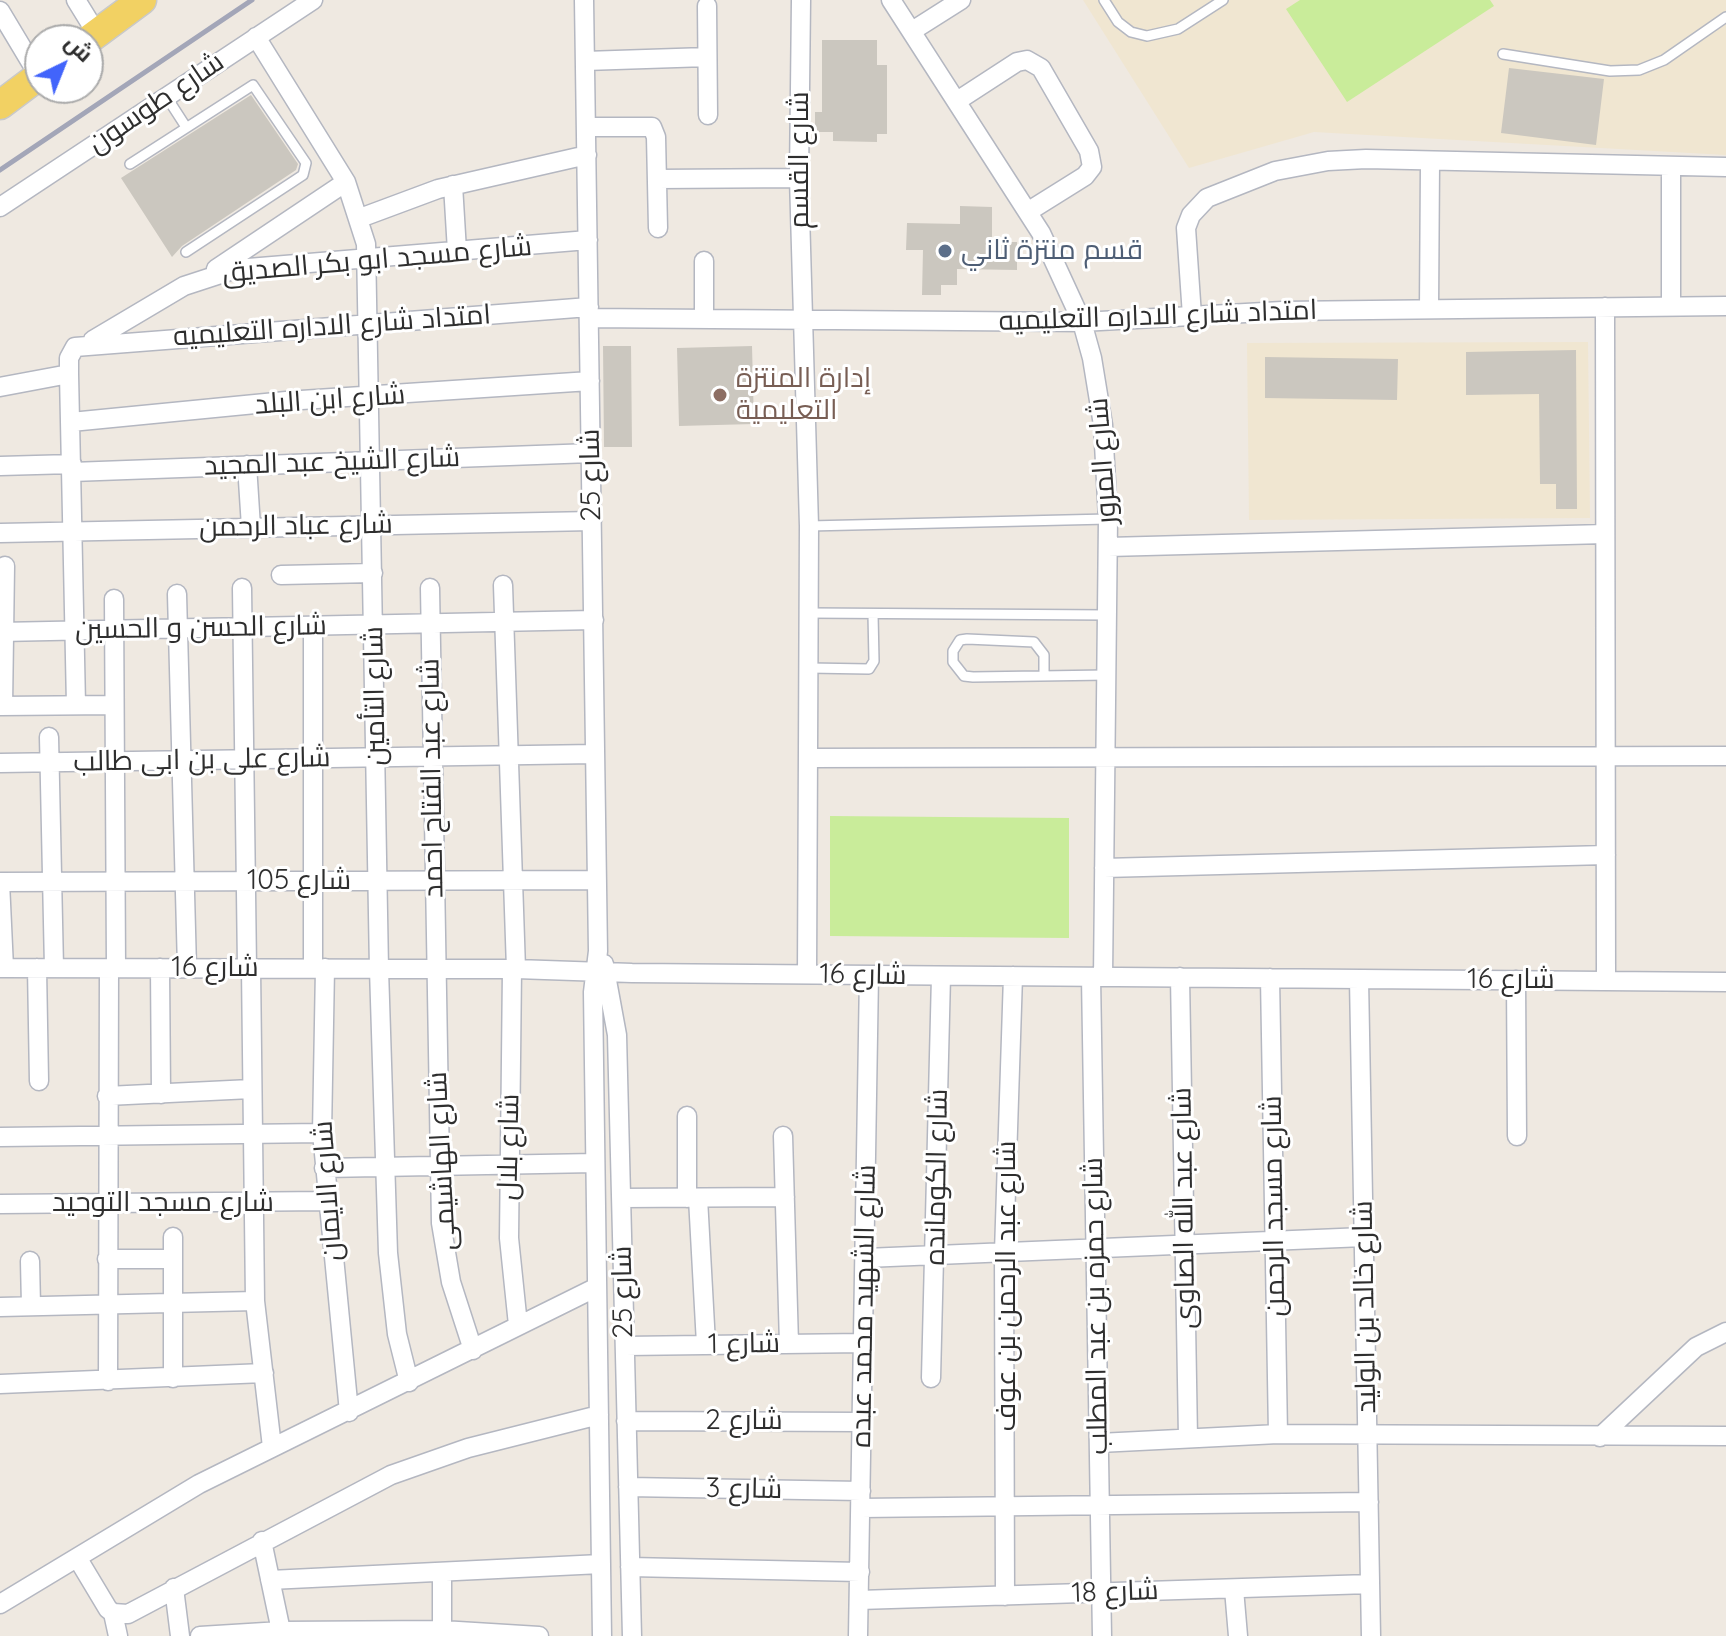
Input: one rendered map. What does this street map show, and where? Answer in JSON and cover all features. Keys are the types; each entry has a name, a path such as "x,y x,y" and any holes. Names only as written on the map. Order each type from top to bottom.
{"main road":[{"path":"104,28 140,1"},
{"path":"0,104 24,87"}],"street":[{"path":"76,0 86,24"},
{"name":"شارع طوسون","path":"0,207 313,0"},
{"name":"شارع 25","path":"584,0 600,972 595,1163 602,1636"},
{"name":"شارع القسم","path":"801,0 799,178 809,526 807,974"},
{"name":"شارع المرور","path":"891,0 1029,211 1082,322 1099,390 1108,519 1108,615 1104,868 1097,977"},
{"path":"912,31 961,0"},
{"path":"707,6 708,115"},
{"path":"0,11 24,51"},
{"name":"شارع التأمين","path":"256,37 346,182 360,218 368,259 379,969 386,1167 391,1280 397,1334 409,1382"},
{"path":"585,61 707,57"},
{"path":"957,101 1017,62 1027,60 1041,68 1089,151 1092,167 1085,176 1029,211"},
{"path":"587,127 652,127 658,228"},
{"path":"360,218 453,185 587,155"},
{"path":"1192,316 1186,228 1191,215 1207,198 1249,179 1302,165 1366,159 1430,163 1726,167"},
{"path":"1429,309 1430,163"},
{"path":"1671,166 1671,306"},
{"path":"657,179 799,178"},
{"path":"203,277 346,182"},
{"path":"453,185 457,251"},
{"name":"شارع مسجد ابو بكر الصديق","path":"81,346 203,277 264,265 588,240"},
{"path":"704,261 704,317"},
{"name":"امتداد شارع الاداره التعليميه","path":"81,346 369,322 589,312 802,320 1082,322 1429,309 1726,306"},
{"path":"1605,307 1606,981"},
{"path":"76,705 69,358 81,346"},
{"path":"0,387 69,374"},
{"name":"شارع ابن البلد","path":"71,422 286,401 590,381"},
{"name":"شارع الشيخ عبد المجيد","path":"0,466 247,465 591,453"},
{"path":"247,465 251,527"},
{"name":"شارع عباد الرحمن","path":"0,533 592,521"},
{"path":"1108,547 1605,534"},
{"path":"5,566 2,706 114,705"},
{"path":"281,575 373,573"},
{"name":"شارع بلال","path":"503,585 514,969 509,1238 518,1325"},
{"path":"242,588 251,1202 255,1301 272,1447"},
{"name":"شارع عبد الفتاح احمد","path":"430,588 434,969"},
{"path":"177,594 187,968"},
{"path":"108,1381 107,1096 115,882 114,599"},
{"name":"شارع الحسن و الحسين","path":"2,632 594,620"},
{"name":"شارع الايمان","path":"313,626 313,881 319,968 322,1133 326,1201 349,1412"},
{"path":"39,1081 52,882 49,737"},
{"name":"شارع على بن ابى طالب","path":"0,763 595,754"},
{"path":"808,758 1726,756"},
{"path":"1104,868 1606,855"},
{"name":"شارع 105","path":"0,882 597,880"},
{"path":"0,882 2,968"},
{"name":"شارع 16","path":"2,968 514,969 941,976 1726,982"},
{"path":"160,968 161,1094"},
{"name":"شارع الهاشيمى","path":"434,969 441,1223 451,1282 473,1350"},
{"name":"شارع 25","path":"600,972 617,1035 632,1636"},
{"name":"شارع الشهيد محمد عبده","path":"858,1636 869,975"},
{"name":"شارع الكومانده","path":"931,1378 941,976"},
{"name":"شارع عبد الرحمن بن عوف","path":"1005,1596 1004,1252 1013,976"},
{"name":"شارع حمزه بن عبد المطلب","path":"1097,977 1095,1248 1102,1636"},
{"name":"شارع عبد الله الصاوى","path":"1180,977 1188,1438"},
{"name":"شارع مسجد الرحمن","path":"1270,978 1278,1434"},
{"name":"شارع خالد بن الوليد","path":"1359,979 1371,1636"},
{"path":"1516,980 1517,1136"},
{"path":"107,1096 251,1089"},
{"path":"687,1116 706,1344"},
{"path":"0,1137 322,1133"},
{"path":"783,1136 789,1344"},
{"path":"324,1168 595,1163"},
{"path":"622,1198 785,1197"},
{"name":"شارع مسجد التوحيد","path":"0,1204 326,1201"},
{"path":"173,1237 173,1378"},
{"path":"866,1258 1364,1237"},
{"path":"107,1259 173,1259"},
{"path":"30,1261 31,1306"},
{"path":"0,1604 199,1484 597,1287"},
{"path":"0,1307 255,1301"},
{"path":"1600,1437 1696,1347 1726,1332"},
{"name":"شارع 1","path":"625,1346 863,1343"},
{"path":"0,1384 264,1373"},
{"path":"113,1613 128,1614 262,1541 414,1466 599,1415"},
{"name":"شارع 2","path":"626,1421 862,1422"},
{"path":"1099,1443 1278,1434 1726,1436"},
{"name":"شارع 3","path":"628,1487 1006,1507 1369,1502"},
{"path":"262,1541 281,1631"},
{"path":"78,1559 113,1613 118,1636"},
{"path":"270,1580 601,1564"},
{"path":"630,1567 860,1572"},
{"path":"442,1572 442,1633"},
{"name":"شارع 18","path":"859,1600 1370,1584"},
{"path":"174,1588 180,1636"},
{"path":"1234,1589 1238,1636"},
{"path":"212,1635 281,1631 539,1636"}],"lane":[{"path":"1104,0 1118,22 1131,32 1147,36 1178,29 1223,0"},
{"path":"1503,54 1610,71 1639,70 1664,60 1726,17"},
{"path":"130,164 253,85 307,168 303,175 186,252"},
{"path":"166,96 186,127"},
{"path":"809,526 1108,519"},
{"path":"809,613 1108,615"},
{"path":"809,668 869,669 874,661 873,614"},
{"path":"1044,676 1044,655 1034,642 967,639 955,644 953,662 964,676 1044,676 1107,675"}],"shaded area":[{"path":"1083,0 1726,0 1726,155 1314,132 1189,168"},
{"path":"1588,342 1590,518 1249,520 1247,343"}],"green space":[{"path":"1300,0 1490,0 1494,6 1347,102 1286,9"},
{"path":"830,816 1069,818 1069,938 830,936"}],"building":[{"path":"822,40 877,40 877,65 887,65 887,134 877,134 877,142 833,141 833,132 815,132 815,112 822,112"},
{"path":"1509,68 1604,79 1596,145 1501,133"},
{"path":"251,95 298,164 296,170 182,246 172,257 121,178"},
{"path":"960,206 992,207 992,242 1017,242 1017,270 957,269 957,285 941,285 941,295 922,295 923,250 906,250 907,223 960,224"},
{"path":"603,346 631,346 632,447 604,447"},
{"path":"752,346 754,424 679,426 677,348"},
{"path":"1576,350 1577,509 1556,509 1556,484 1540,484 1539,394 1466,395 1466,352"},
{"path":"1265,357 1398,359 1397,400 1265,398"}],"railway":[{"path":"0,170 252,0"}],"place":[{"name":"قسم منتزة ثاني","path":"945,251"},
{"name":"إدارة المنتزة التعليمية","path":"720,395"}]}
